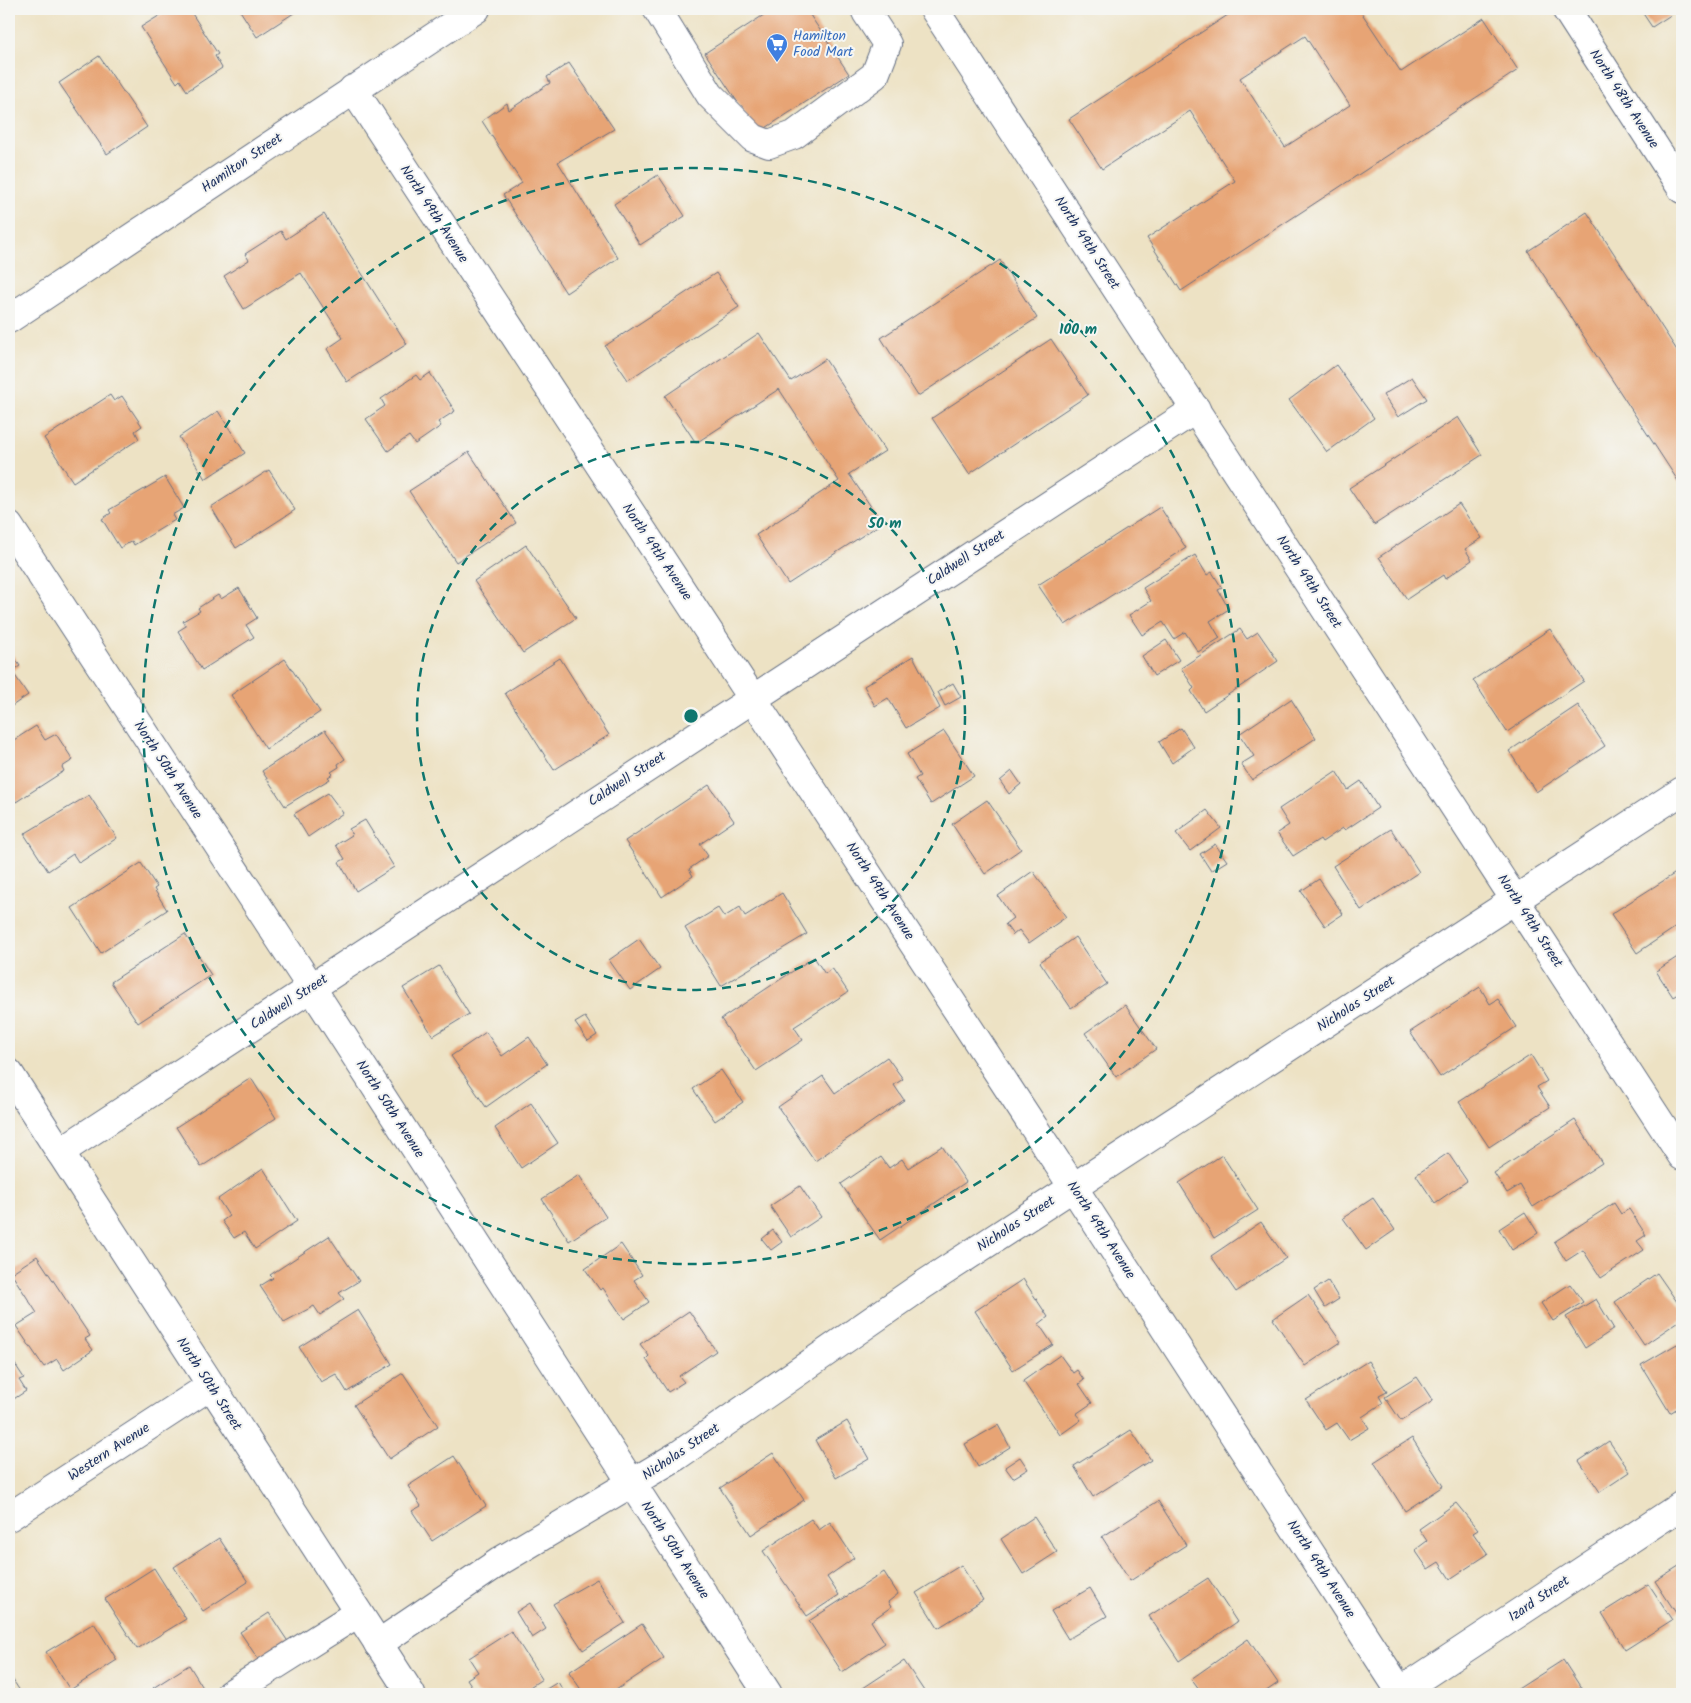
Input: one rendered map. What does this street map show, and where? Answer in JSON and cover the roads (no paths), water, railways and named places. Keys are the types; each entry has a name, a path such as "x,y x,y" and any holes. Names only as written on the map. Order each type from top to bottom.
{"street":[{"name":"Hamilton Street","path":"9,319 476,9"},
{"name":"North 49th Street","path":"934,9 1517,900 1682,1156"},
{"name":"North 48th Avenue","path":"1566,9 1682,189"},
{"path":"664,11 710,95 753,138 769,144 794,135 875,75 887,44 867,10"},
{"name":"North 49th Avenue","path":"353,89 525,354 753,696 1400,1693"},
{"name":"Caldwell Street","path":"60,1152 753,696 1196,409"},
{"name":"North 50th Avenue","path":"9,526 311,987 768,1694"},
{"name":"Nicholas Street","path":"378,1644 502,1560 633,1484 677,1456 922,1285 1682,791"},
{"name":"North 50th Street","path":"9,1073 411,1694"},
{"name":"Western Avenue","path":"9,1517 210,1386"},
{"name":"Izard Street","path":"1400,1693 1682,1505"},
{"path":"230,1694 358,1613"}],"place":[{"name":"Hamilton Food Mart","path":"777,63"}]}
